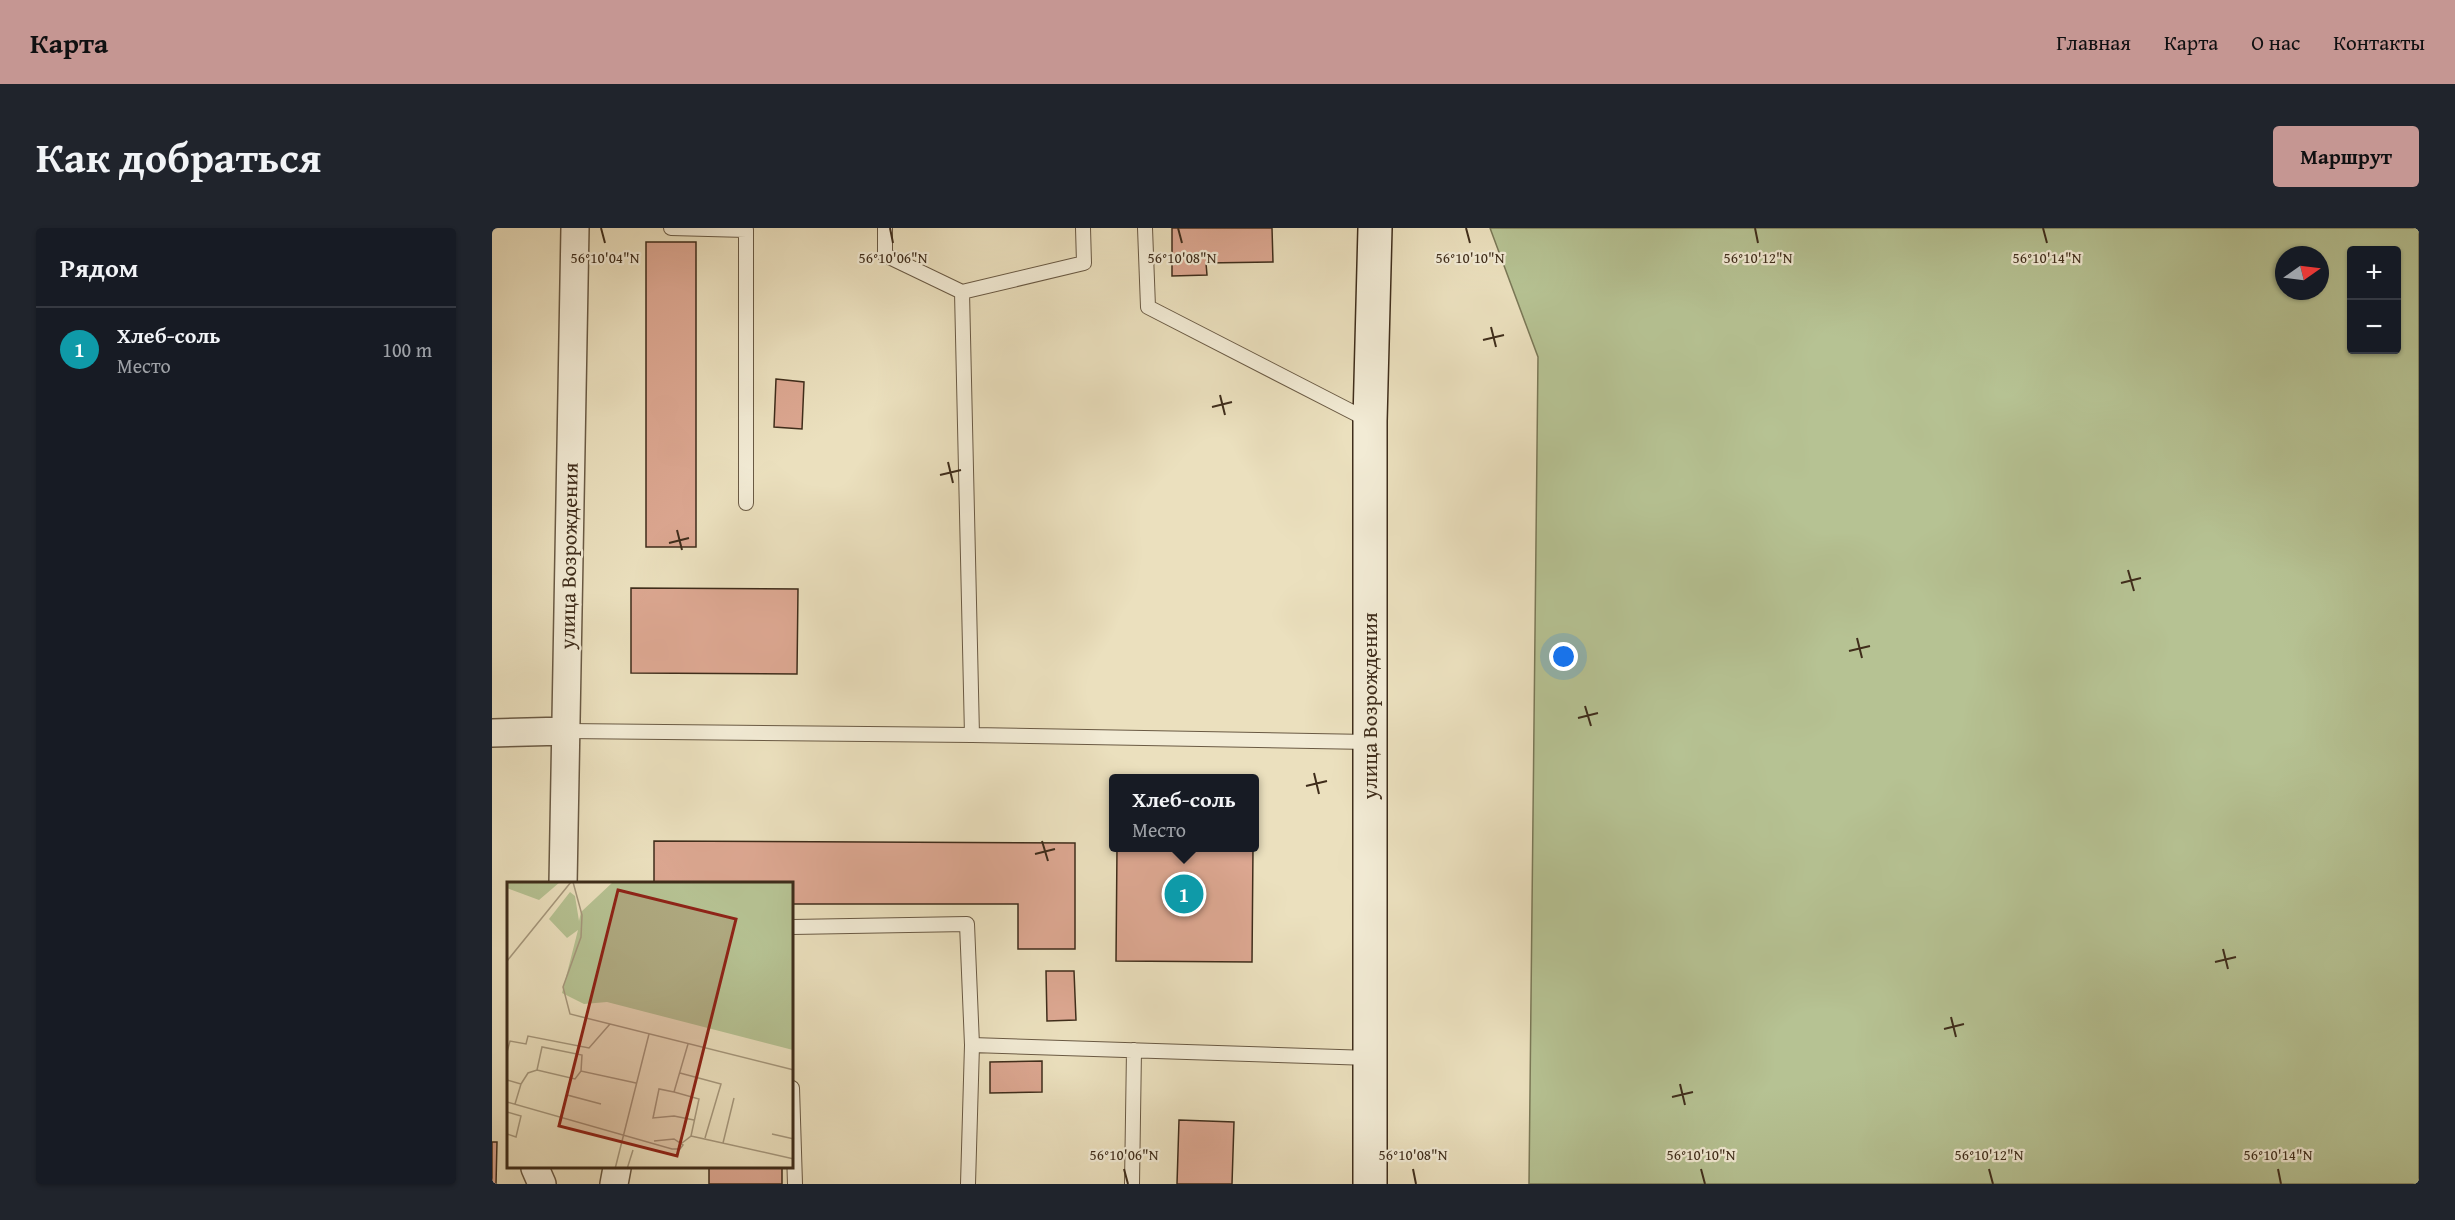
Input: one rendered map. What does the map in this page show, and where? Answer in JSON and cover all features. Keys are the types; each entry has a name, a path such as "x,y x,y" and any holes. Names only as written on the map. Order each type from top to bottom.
{"street":[{"name":"улица Возрождения","path":"563,882 575,228"},
{"name":"улица Возрождения","path":"1370,1184 1370,421 1375,228"},
{"path":"492,733 566,731"},
{"path":"536,1169 542,1184"},
{"path":"614,1184 617,1169"}],"lane":[{"path":"671,228 746,230 746,503"},
{"path":"885,228 885,255 962,292 1084,263 1083,228"},
{"path":"1145,228 1148,307 1370,421"},
{"path":"962,292 972,735"},
{"path":"566,731 1370,742"},
{"path":"794,927 967,924 972,1045 968,1184"},
{"path":"972,1045 1370,1058"},
{"path":"1131,1184 1134,1050"},
{"path":"794,1152 795,1184"}],"green space":[{"path":"1490,228 2419,228 2419,1184 1529,1184 1538,357"}],"building":[{"path":"1172,228 1272,228 1273,262 1206,263 1207,275 1172,276"},
{"path":"646,242 696,242 696,547 646,547"},
{"path":"776,379 804,382 802,429 774,427"},
{"path":"631,588 798,589 797,674 631,673"},
{"path":"654,841 1075,843 1075,949 1018,949 1018,904 794,904 794,882 654,882"},
{"path":"1117,852 1253,852 1252,962 1116,961"},
{"path":"1046,971 1074,971 1076,1020 1047,1021"},
{"path":"1042,1061 1042,1092 990,1093 990,1062"},
{"path":"1179,1120 1234,1122 1232,1184 1177,1184"},
{"path":"492,1142 497,1142 496,1184 492,1184"},
{"path":"709,1169 782,1169 782,1184 709,1184"}],"place":[{"name":"Хлеб-соль","path":"1184,894"}]}
